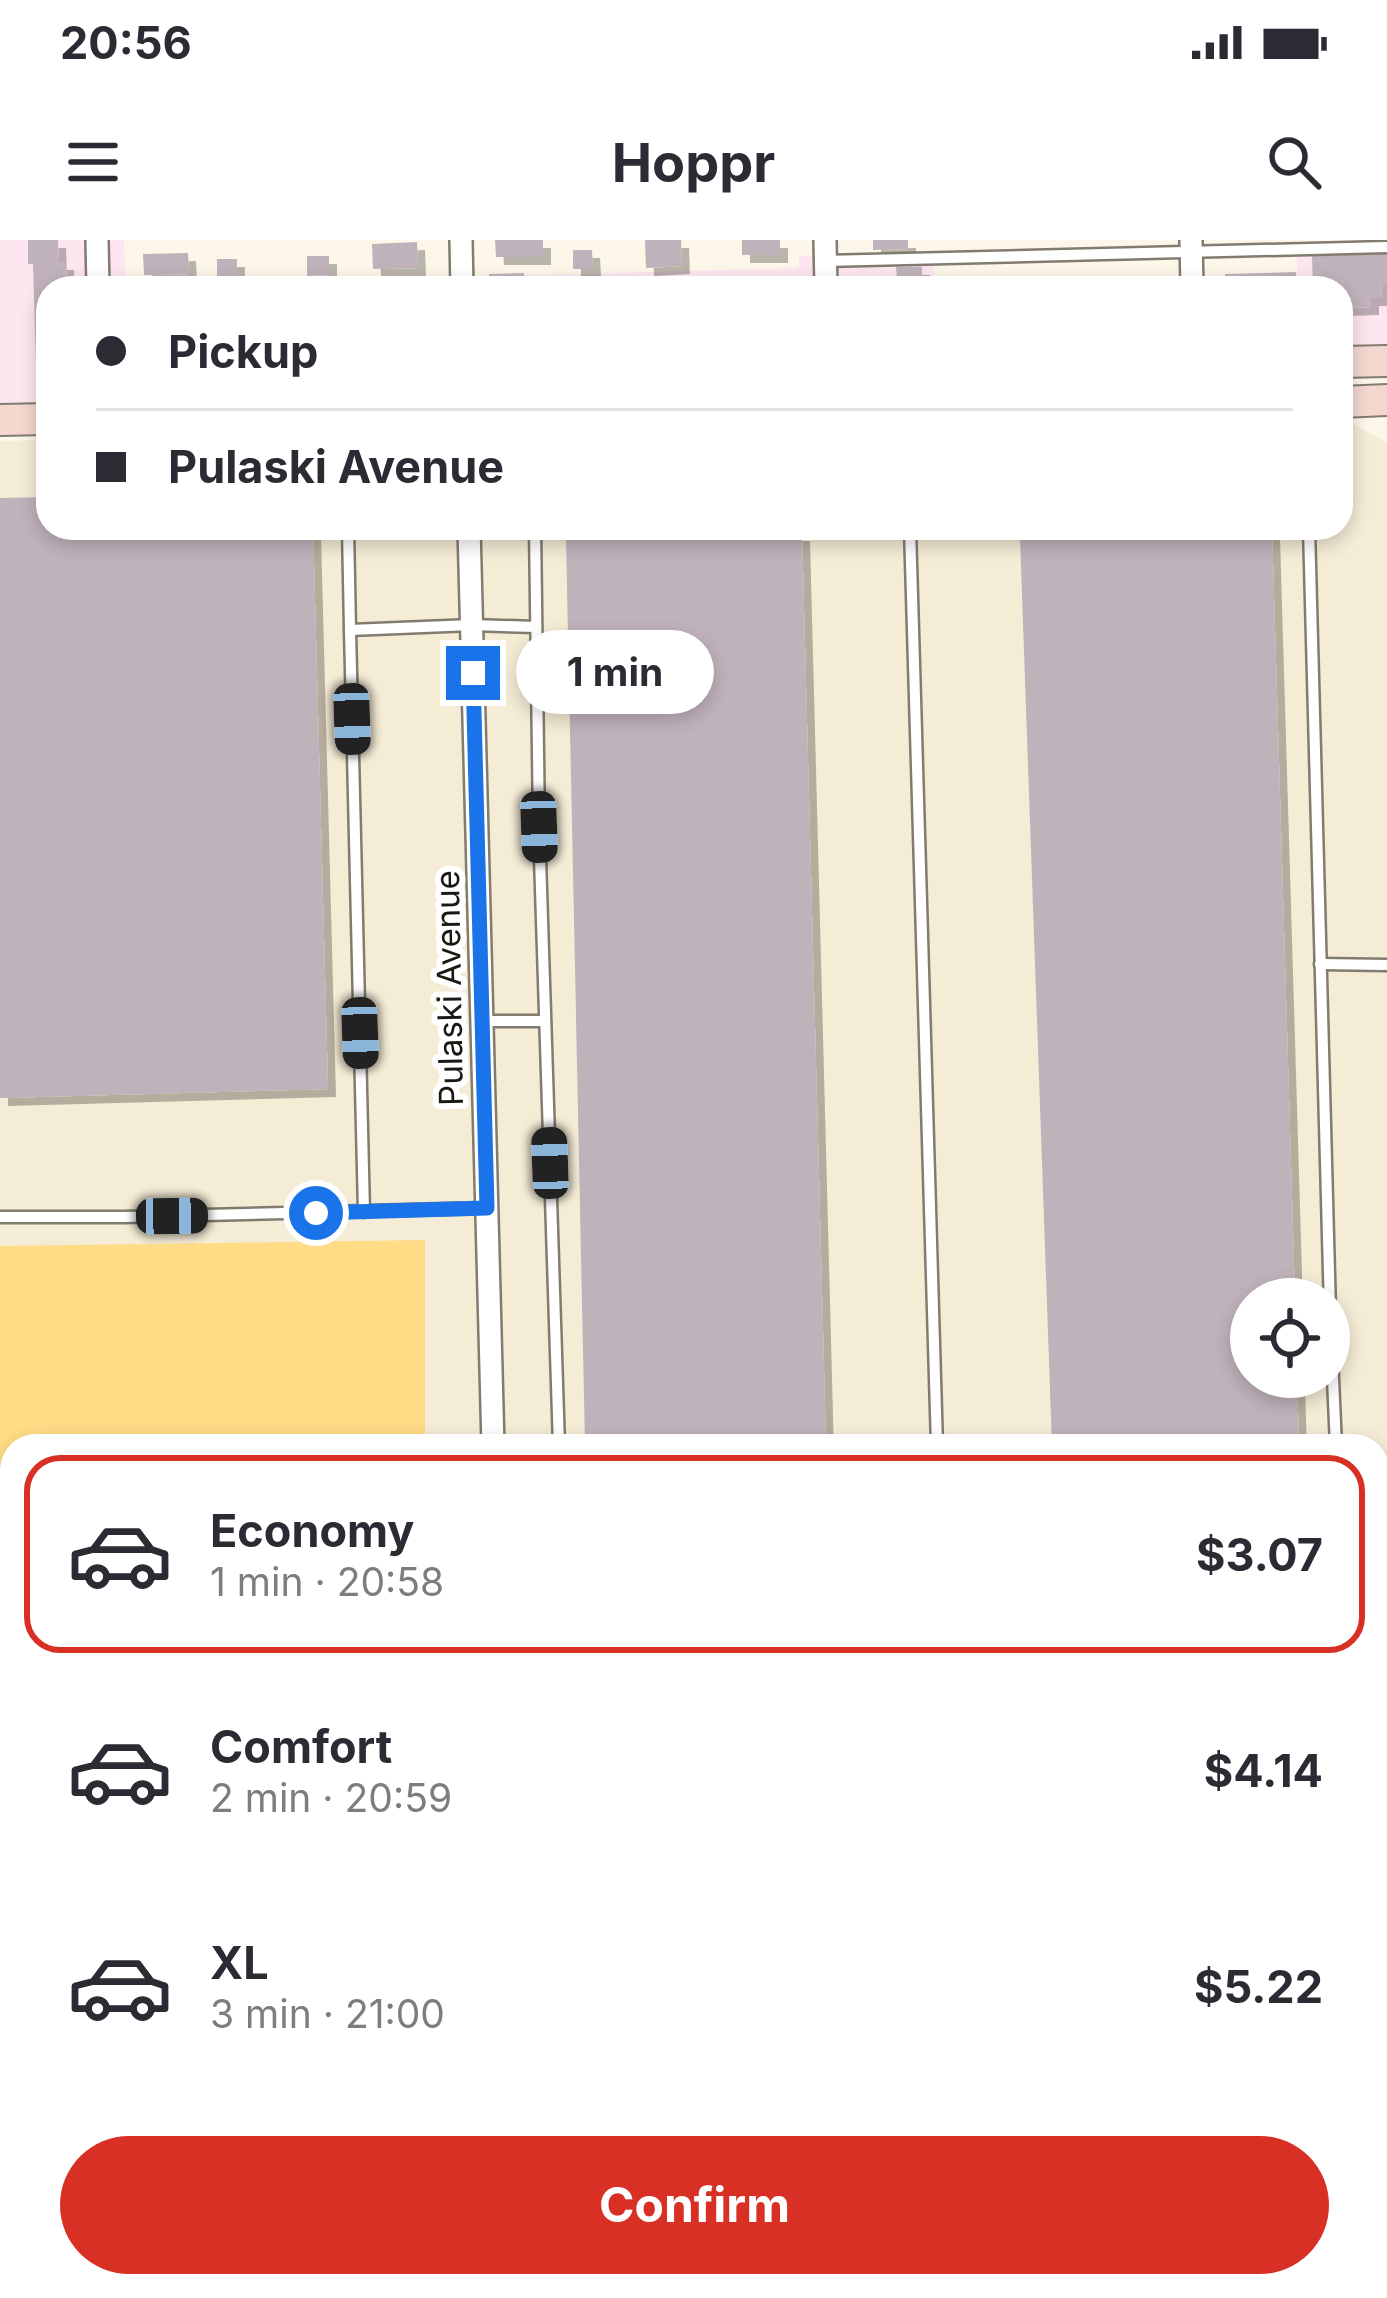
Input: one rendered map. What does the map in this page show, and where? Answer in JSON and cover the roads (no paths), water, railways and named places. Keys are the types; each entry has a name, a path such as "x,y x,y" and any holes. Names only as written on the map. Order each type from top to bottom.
{"main road":[{"path":"1353,362 1387,361"},
{"path":"1353,402 1387,400"},
{"path":"1353,406 1387,421"},
{"path":"0,420 36,419"}],"street":[{"path":"97,240 98,276"},
{"path":"460,240 462,276"},
{"path":"1191,246 1192,276"},
{"name":"Pulaski Avenue","path":"469,540 493,1434"}],"lane":[{"path":"1009,240 1009,257"},
{"path":"825,250 1009,257 1191,246 1387,248"},
{"path":"348,540 364,1212"},
{"path":"535,540 559,1434"},
{"path":"910,540 937,1434"},
{"path":"1310,540 1336,1434"},
{"path":"350,630 536,627"},
{"path":"1320,964 1387,965"},
{"path":"483,1021 545,1022"},
{"path":"0,1217 487,1208"}]}
